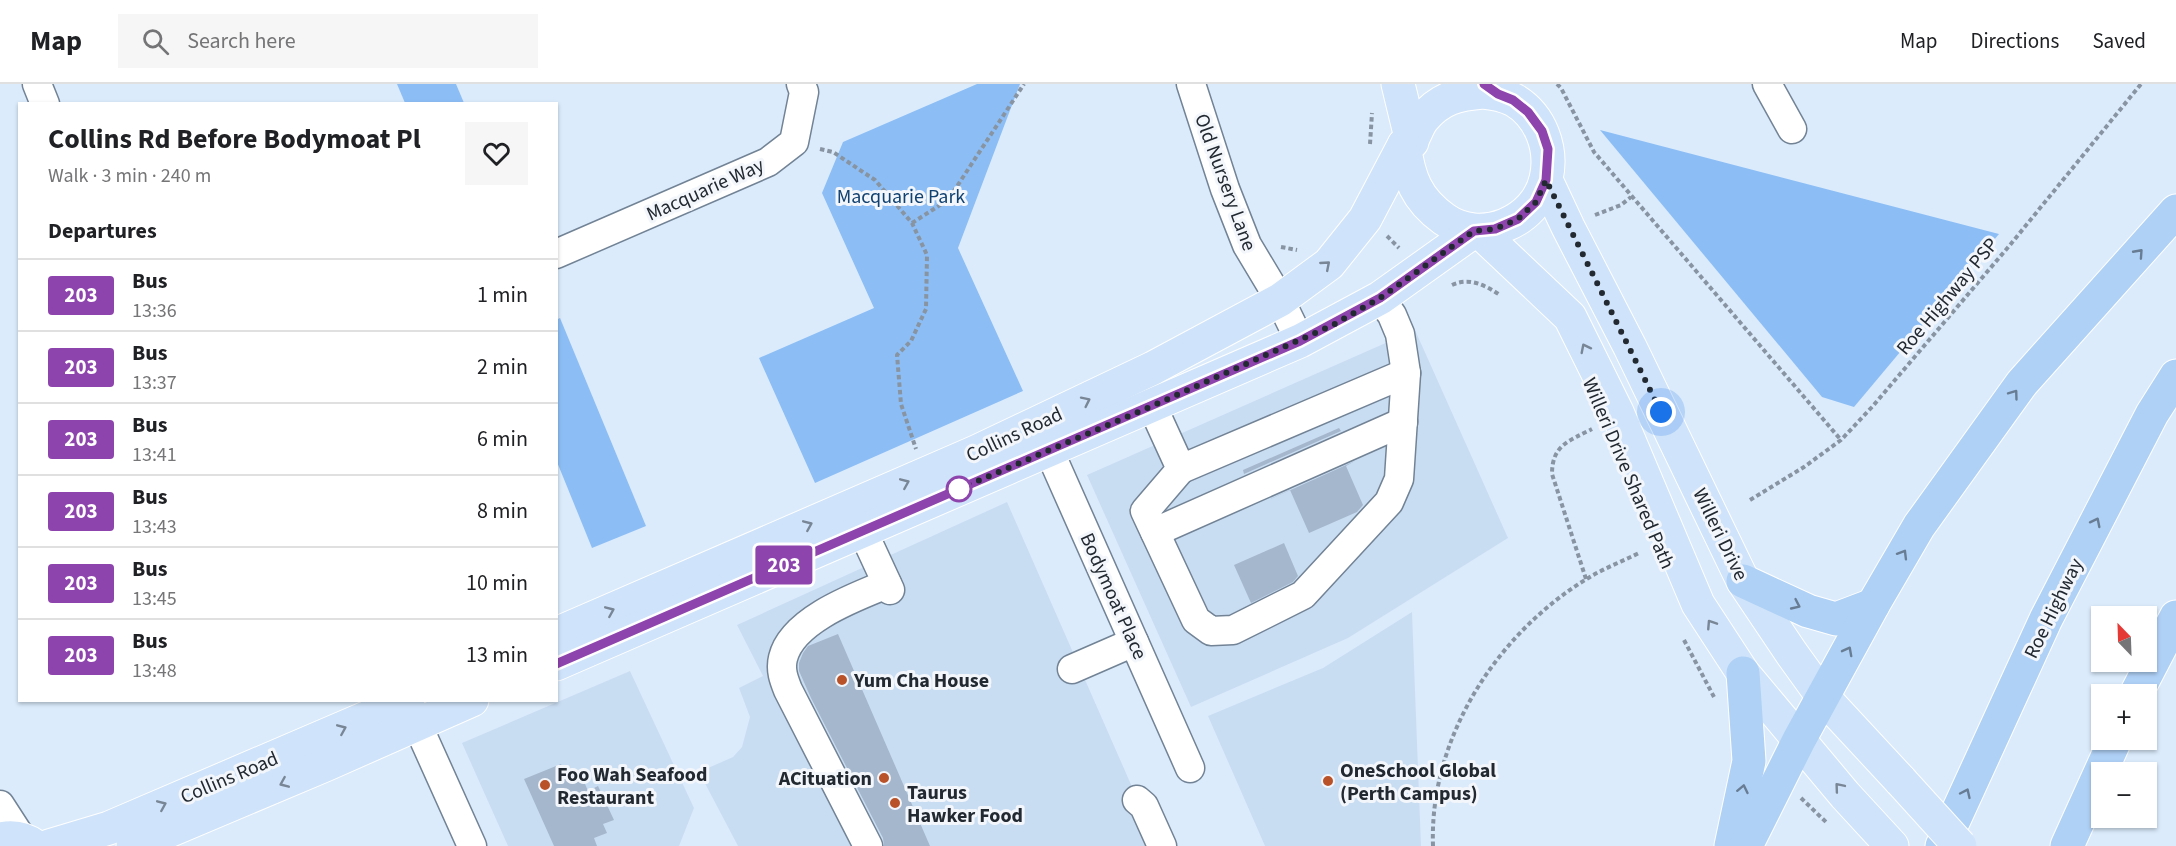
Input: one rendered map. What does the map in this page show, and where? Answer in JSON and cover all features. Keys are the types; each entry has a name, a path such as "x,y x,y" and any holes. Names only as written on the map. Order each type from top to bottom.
{"highway":[{"path":"1746,846 1799,740 1919,526 2022,383 2176,211"},
{"name":"Roe Highway","path":"1942,846 2046,619 2152,414 2176,376"},
{"path":"1743,581 1808,611 1836,619 1873,605"},
{"path":"2141,684 2176,617"},
{"path":"1731,846 1749,761 1743,673"},
{"path":"2067,846 2110,750"}],"main road":[{"path":"1398,84 1408,144 1411,180 1425,203 1452,224 1477,231 1569,317 1617,412 1698,604 1743,673 1885,838"},
{"name":"Willeri Drive","path":"1408,144 1423,120 1440,103 1459,94 1491,89 1513,100 1528,112 1542,131 1548,149 1546,180 1536,202 1518,219 1495,229 1477,231"},
{"name":"Collins Road","path":"558,663 857,519 1043,436 1139,375 1280,300 1329,264 1365,219 1408,144"},
{"name":"Willeri Drive","path":"1546,180 1743,581 1823,697 1960,846"},
{"name":"Collins Road","path":"1043,436 1152,406 1300,341 1380,298 1477,231"},
{"name":"Collins Road","path":"558,633 857,519"},
{"name":"Collins Road","path":"26,842 109,828 410,709 458,702"},
{"name":"Collins Road","path":"133,846 410,709"}],"street":[{"path":"37,84 44,102"},
{"path":"794,142 804,92 801,84"},
{"name":"Old Nursery Lane","path":"1191,84 1225,189 1247,245 1280,300 1300,341"},
{"path":"1767,84 1792,129"},
{"name":"Macquarie Way","path":"558,253 768,162 794,142"},
{"path":"1380,298 1392,315 1400,334 1406,373 1399,479 1389,502 1303,595 1233,630 1211,631 1196,620 1145,511 1181,469 1406,373"},
{"path":"1139,375 1181,469"},
{"path":"1155,532 1403,422"},
{"name":"Bodymoat Place","path":"1043,436 1190,768"},
{"path":"857,519 888,587 818,615 791,642 783,657 782,674 868,846"},
{"path":"1072,669 1134,642"},
{"path":"410,709 472,846"},
{"path":"1137,800 1144,806 1162,846"},
{"path":"0,805 26,842"}],"path":[{"path":"912,223 948,200 1024,84"},
{"path":"1557,84 1594,152 1841,440"},
{"name":"Roe Highway PSP","path":"1750,500 1804,467 1841,440 1872,407 2010,245 2141,84"},
{"path":"1367,153 1372,106"},
{"path":"794,142 833,152 875,180 912,223 927,255 926,309 911,341 897,356 901,404 918,456"},
{"path":"1380,228 1406,255"},
{"path":"1448,288 1455,283 1470,281 1488,286 1507,298"},
{"name":"Willeri Drive Shared Path","path":"1589,420 1597,438"},
{"path":"1586,579 1552,474 1552,460 1557,451 1571,440 1592,429"},
{"path":"1433,846 1438,790 1449,743 1468,704 1496,660 1522,631 1586,579 1639,554"},
{"path":"1679,631 1717,701"}],"shaded area":[{"path":"1415,330 1508,538 1348,638 1191,707 1087,475"},
{"path":"1007,502 1158,846 738,846 699,772 733,757 742,747 750,717 739,688 763,676 737,625"},
{"name":"OneSchool Global (Perth Campus)","path":"1412,612 1421,846 1265,846 1208,716 1323,668"},
{"path":"630,671 694,808 679,846 508,846 462,743"}],"green space":[{"path":"397,84 456,84 464,102 405,102"},
{"name":"Macquarie Park","path":"977,84 1020,84 958,248 1023,391 815,483 759,358 874,308 822,193 843,142"},
{"path":"1600,130 1999,234 1854,407 1822,397"},
{"path":"560,318 646,526 592,548 558,464 558,319"}],"building":[{"path":"1339,428 1341,431 1244,474 1243,470"},
{"path":"1355,461 1346,466 1363,505 1357,512 1309,533 1290,490"},
{"path":"1284,543 1298,576 1293,582 1251,603 1234,565"},
{"path":"838,634 930,846 884,846 883,838 799,671 799,663 808,646"},
{"path":"561,764 567,777 580,772 588,791 598,786 614,820 603,824 607,833 594,838 597,846 554,846 524,779"}],"bus line":[{"name":"203","path":"558,663 1300,341 1380,298 1474,231 1495,229 1518,219 1536,202 1546,180 1548,149 1542,131 1528,112 1513,100 1498,94 1484,84"}],"place":[{"name":"Yum Cha House","path":"842,680"},
{"name":"ACituation","path":"884,778"},
{"name":"OneSchool Global (Perth Campus)","path":"1328,781"},
{"name":"Foo Wah Seafood Restaurant","path":"545,785"},
{"name":"Taurus Hawker Food","path":"895,803"}],"route":[{"path":"959,489 1333,325 1380,298 1474,231 1495,229 1518,219 1536,202 1546,180 1661,412"}]}
